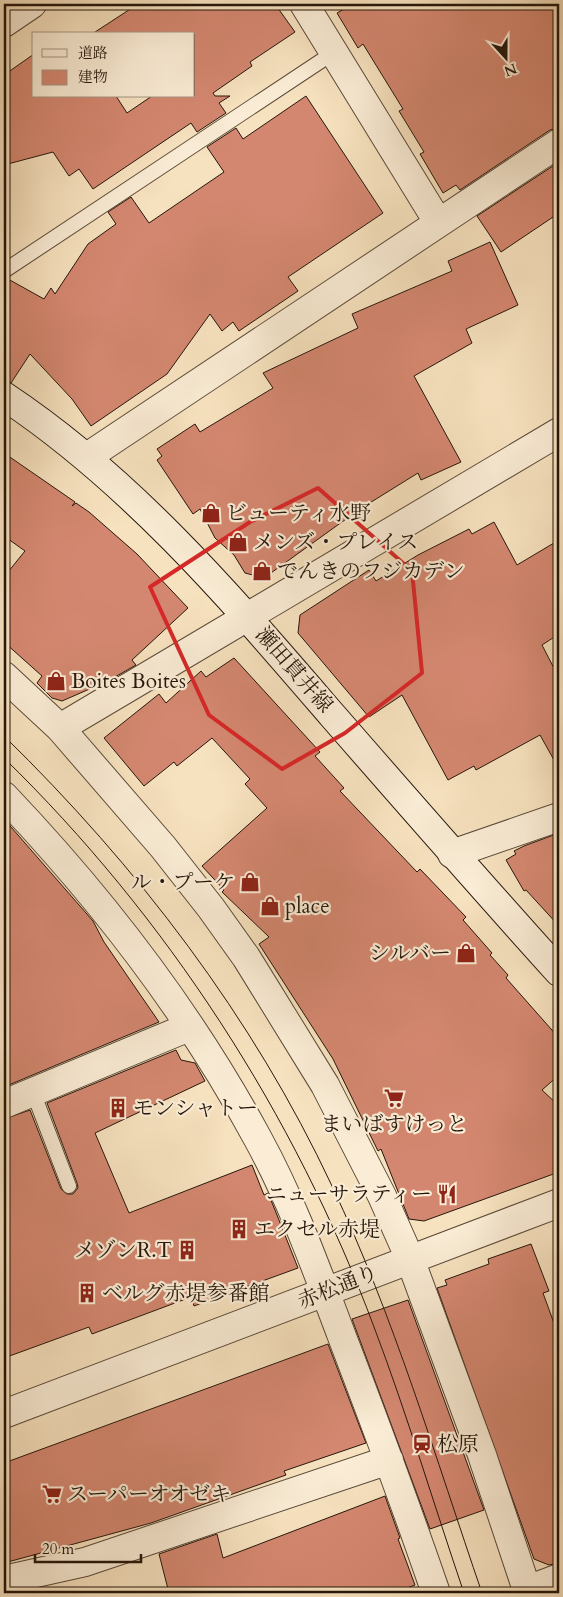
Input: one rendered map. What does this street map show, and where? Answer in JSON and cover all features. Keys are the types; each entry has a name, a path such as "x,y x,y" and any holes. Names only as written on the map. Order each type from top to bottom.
{"street":[{"path":"4,23 32,4"},
{"path":"304,4 438,222"},
{"path":"87,457 559,143"},
{"name":"瀬田貫井線","path":"4,396 87,457 140,503 247,616 452,854 559,972"},
{"path":"60,728 559,432"},
{"path":"4,676 60,728 163,847 211,908 246,957 325,1085 382,1196 410,1259 478,1446 527,1592 559,1578"},
{"path":"4,796 96,899 140,955 189,1027 259,1141 290,1206 326,1293 389,1460 436,1593"},
{"path":"452,854 559,817"},
{"path":"4,1104 189,1027"},
{"name":"赤松通り","path":"4,1414 559,1203"},
{"path":"4,1580 85,1562 389,1460"}],"lane":[{"path":"4,271 333,53"},
{"path":"33,1092 69,1186"}],"highlighted area":[{"path":"318,488 412,571 422,673 345,733 282,769 209,715 150,587 250,522"}],"building":[{"path":"138,4 275,4 295,32 250,62 252,66 213,93 215,96 230,96 219,103 226,113 197,132 191,123 93,189 79,169 69,176 53,152 4,165 4,75 32,55 32,98 117,98 127,113 149,98 195,98 195,32 95,32"},
{"path":"353,4 559,4 559,128 550,130 460,190 456,185 443,193 420,154 424,152 399,111 403,109 363,44 358,48 337,13"},
{"path":"306,96 383,213 288,277 298,291 239,331 233,322 222,331 210,314 167,374 91,426 72,399 30,354 11,383 4,381 4,280 8,279 44,299 51,288 55,294 88,244 116,224 108,212 131,197 149,223 224,172 207,147 236,128 243,139"},
{"path":"559,162 559,213 501,252 477,216"},
{"path":"490,242 518,305 466,329 472,343 414,376 461,462 421,480 418,473 360,509 264,578 245,573 234,555 215,538 200,509 193,514 157,460 162,456 157,449 195,424 200,432 273,388 263,373 358,328 352,314 452,271 448,261"},
{"path":"4,453 75,502 72,506 76,503 89,512 137,554 188,608 132,660 136,665 108,681 62,701 52,698 37,683 42,676 4,642 4,577 25,551 4,536"},
{"path":"494,522 517,565 559,540 559,634 542,645 559,678 559,769 540,735 476,770 474,766 448,780 402,695 369,717 298,633 300,615 369,570 376,581 418,555 469,529 472,534"},
{"path":"234,658 320,752 315,756 344,788 340,791 417,872 420,869 466,917 463,920 492,953 490,955 508,975 506,978 559,1038 559,1075 542,1090 559,1106 559,1172 424,1221 409,1219 381,1149 378,1151 333,1059 259,944 269,937 222,892 224,890 202,866 267,808 245,784 250,779 212,738 177,766 174,762 144,786 104,738 159,694 166,703 201,671 206,677"},
{"path":"4,819 93,921 104,942 159,1022 4,1087"},
{"path":"559,833 559,926 526,890 524,891 506,860 516,854 514,851"},
{"path":"176,1050 181,1060 195,1063 205,1081 95,1133 129,1213 252,1165 264,1195 268,1193 298,1268 194,1306 191,1297 92,1334 89,1327 4,1358 4,1119 30,1110 61,1189 67,1194 73,1194 78,1188 77,1183 47,1103"},
{"path":"531,1244 549,1291 543,1293 559,1337 559,1563 549,1565 534,1559 437,1288 447,1285 445,1280 489,1264 488,1259"},
{"path":"408,1300 484,1510 430,1529 352,1319"},
{"path":"328,1344 366,1443 284,1471 286,1475 151,1523 4,1563 4,1463"},
{"path":"385,1496 415,1585 394,1593 169,1593 159,1554 217,1534 223,1558"}],"tram line":[{"path":"4,736 100,837 188,946 229,1004 301,1123 332,1186 375,1286 413,1387 482,1593"},
{"path":"4,758 63,819 119,884 171,951 220,1022 265,1095 306,1170 342,1248 374,1327 464,1593"}],"place":[{"name":"ビューティ水野","path":"211,513"},
{"name":"メンズ・プレイス","path":"238,542"},
{"name":"でんきのフジカデン","path":"262,571"},
{"name":"Boites Boites","path":"56,681"},
{"name":"ル・プーケ","path":"250,882"},
{"name":"place","path":"270,906"},
{"name":"シルバー","path":"466,953"},
{"name":"まいばすけっと","path":"394,1098"},
{"name":"モンシャトー","path":"118,1108"},
{"name":"ニューサラティー","path":"447,1194"},
{"name":"エクセル赤堤","path":"239,1229"},
{"name":"メゾンR.T","path":"187,1250"},
{"name":"ベルグ赤堤参番館","path":"87,1293"},
{"name":"松原","path":"422,1444"},
{"name":"スーパーオオゼキ","path":"52,1494"}]}
